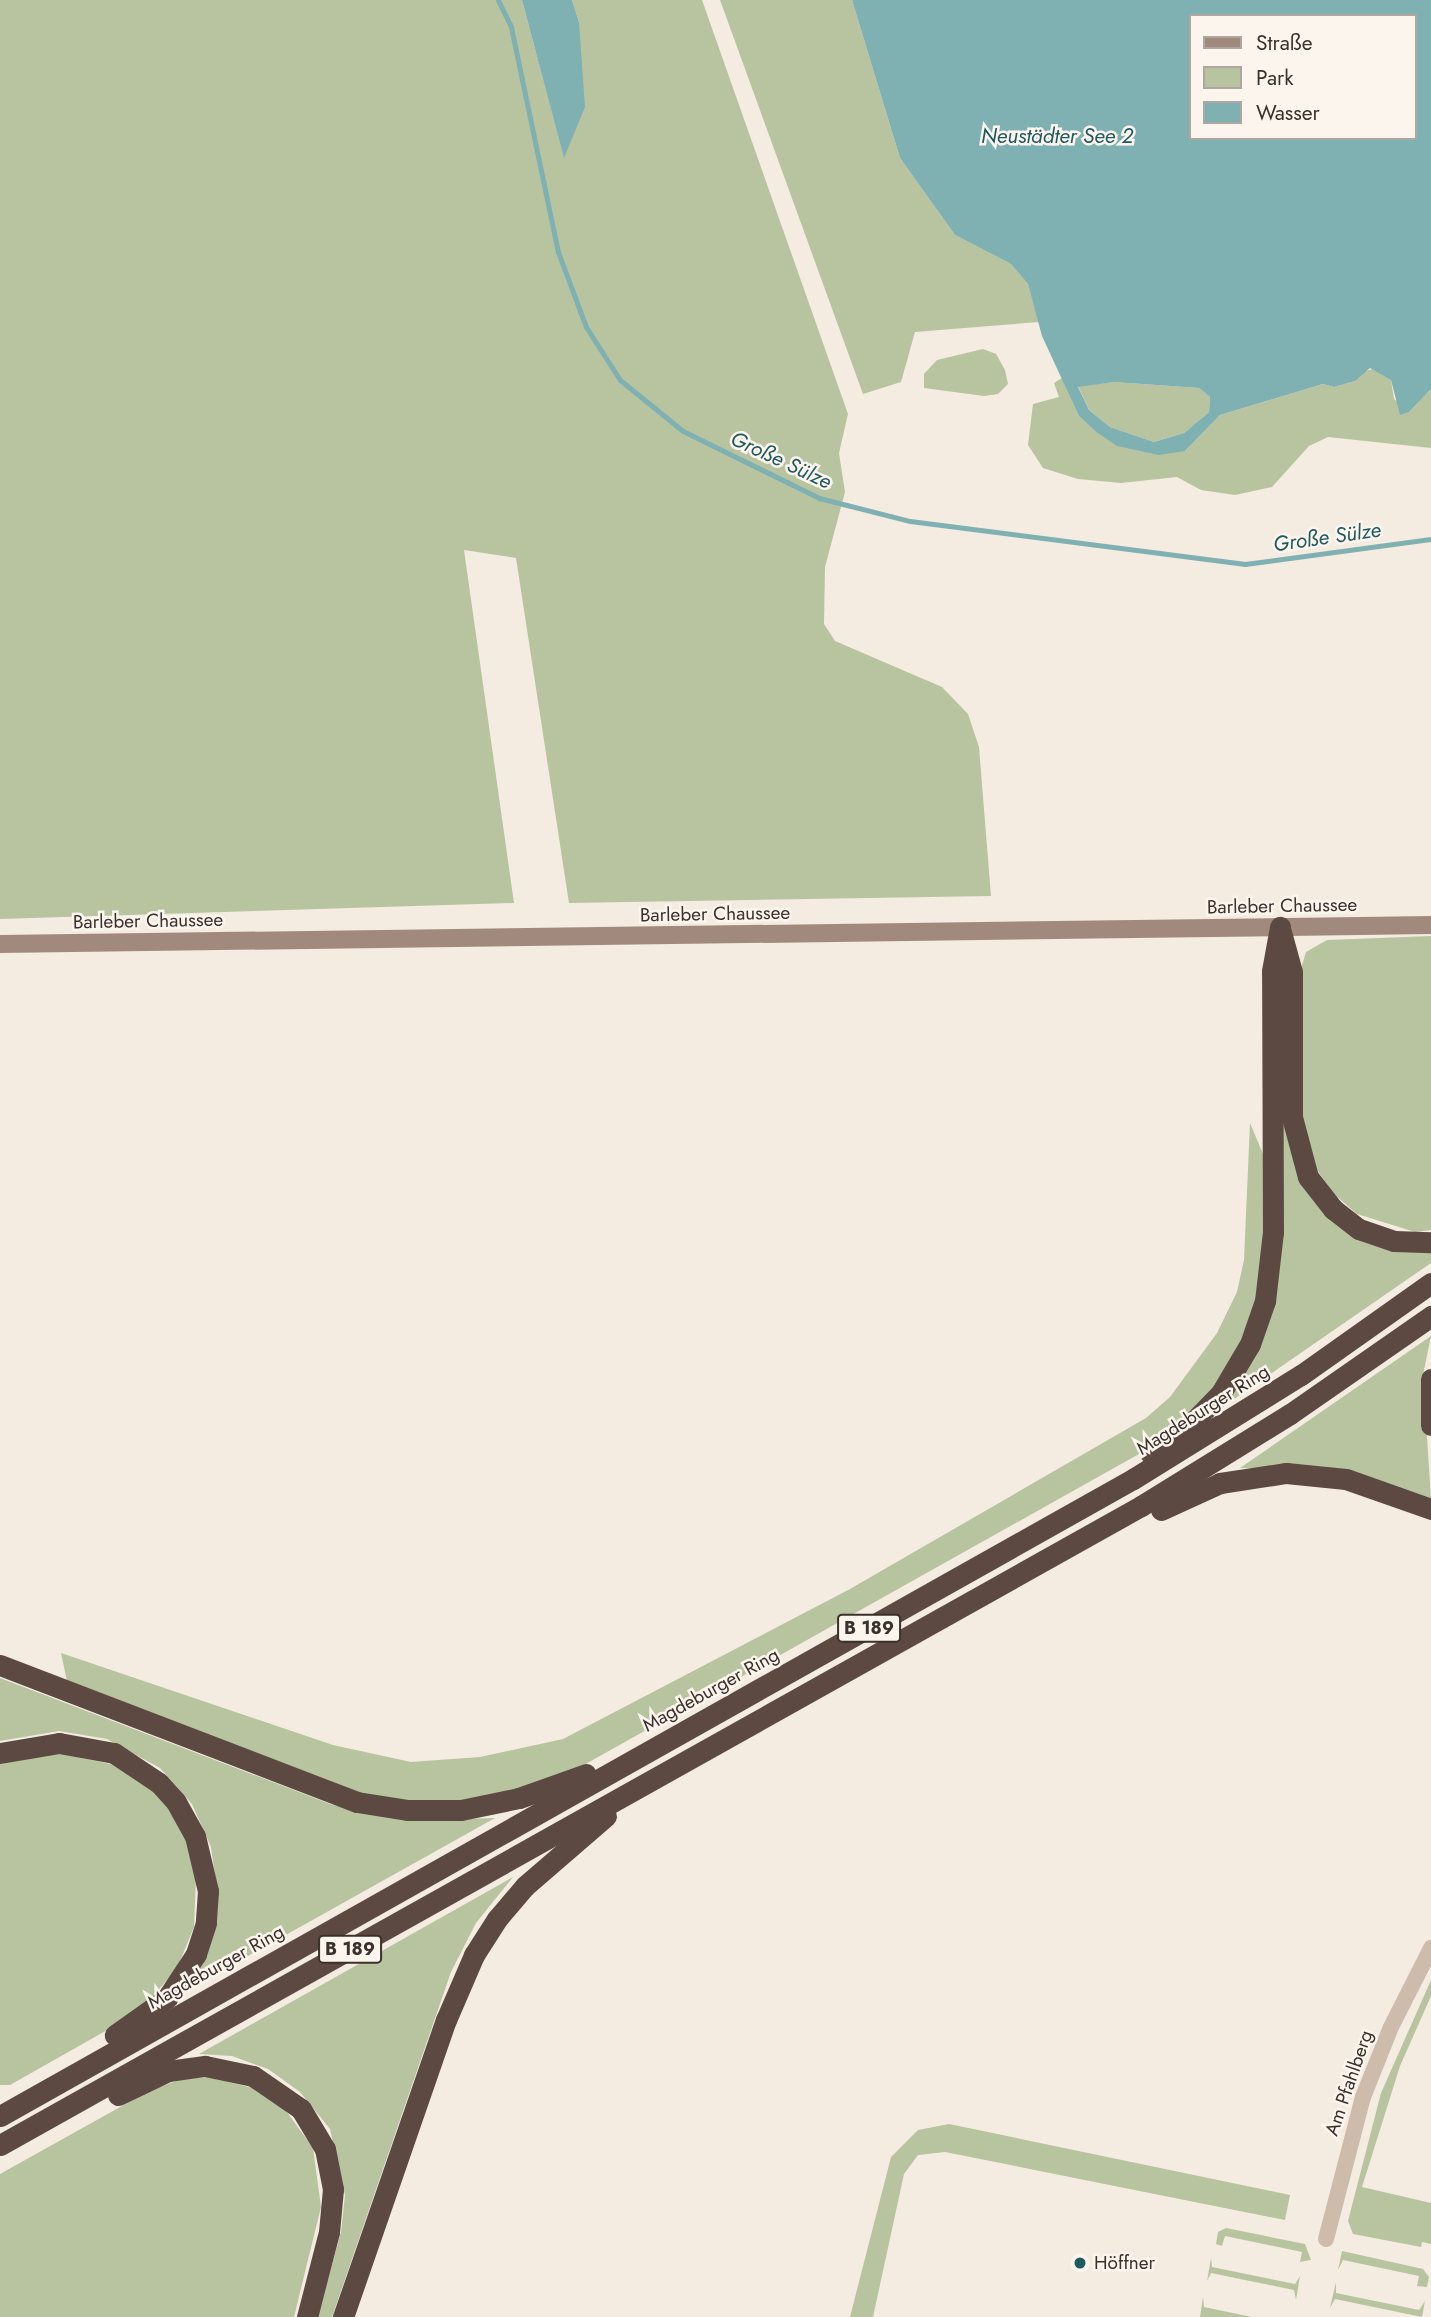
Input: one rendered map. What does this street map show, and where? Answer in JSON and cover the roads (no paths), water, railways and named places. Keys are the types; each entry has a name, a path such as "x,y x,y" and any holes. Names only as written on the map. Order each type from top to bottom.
{"highway":[{"path":"1280,927 1292,972 1294,1130 1308,1177 1333,1209 1359,1228 1394,1241 1431,1242"},
{"path":"1080,1509 1095,1486 1160,1448 1202,1414 1230,1380 1256,1332 1272,1253 1272,971 1280,927"},
{"name":"Magdeburger Ring","path":"0,2116 1080,1509 1244,1412 1431,1283"},
{"name":"B 189","path":"0,2145 1083,1539 1227,1455 1431,1316"},
{"path":"1431,1378 1431,1425"},
{"path":"1083,1539 1104,1542 1201,1489 1270,1473 1346,1479 1431,1509"},
{"path":"0,1665 319,1791 408,1810 461,1810 519,1798 657,1746"},
{"path":"0,1753 33,1744 72,1743 103,1749 138,1765 183,1811 205,1869 205,1923 196,1954 179,1984 134,2024 47,2076 41,2092"},
{"path":"343,2317 446,2020 484,1937 546,1866 654,1778"},
{"path":"46,2119 71,2121 152,2077 186,2068 240,2072 283,2092 314,2128 332,2176 331,2219 307,2317"}],"street":[{"name":"Barleber Chaussee","path":"0,944 1431,925"},
{"name":"Am Pfahlberg","path":"1326,2239 1363,2097 1387,2036 1431,1948"}],"water":[{"path":"522,0 572,0 579,22 585,107 564,158"},
{"name":"Neustädter See 2","path":"852,0 1431,0 1431,389 1409,412 1400,415 1391,380 1370,368 1355,381 1334,387 1323,384 1220,415 1185,451 1159,455 1117,446 1079,416 1042,336 1028,284 1011,264 955,235 900,158","holes":["1114,382 1199,388 1210,397 1209,412 1184,433 1154,442 1110,427 1089,410 1078,387"]}],"waterway":[{"name":"Große Sülze","path":"498,0 511,27 558,252 586,327 620,380 683,431 819,498 910,521 1245,564 1431,539"}],"place":[{"name":"Höffner","path":"1080,2263"}]}
